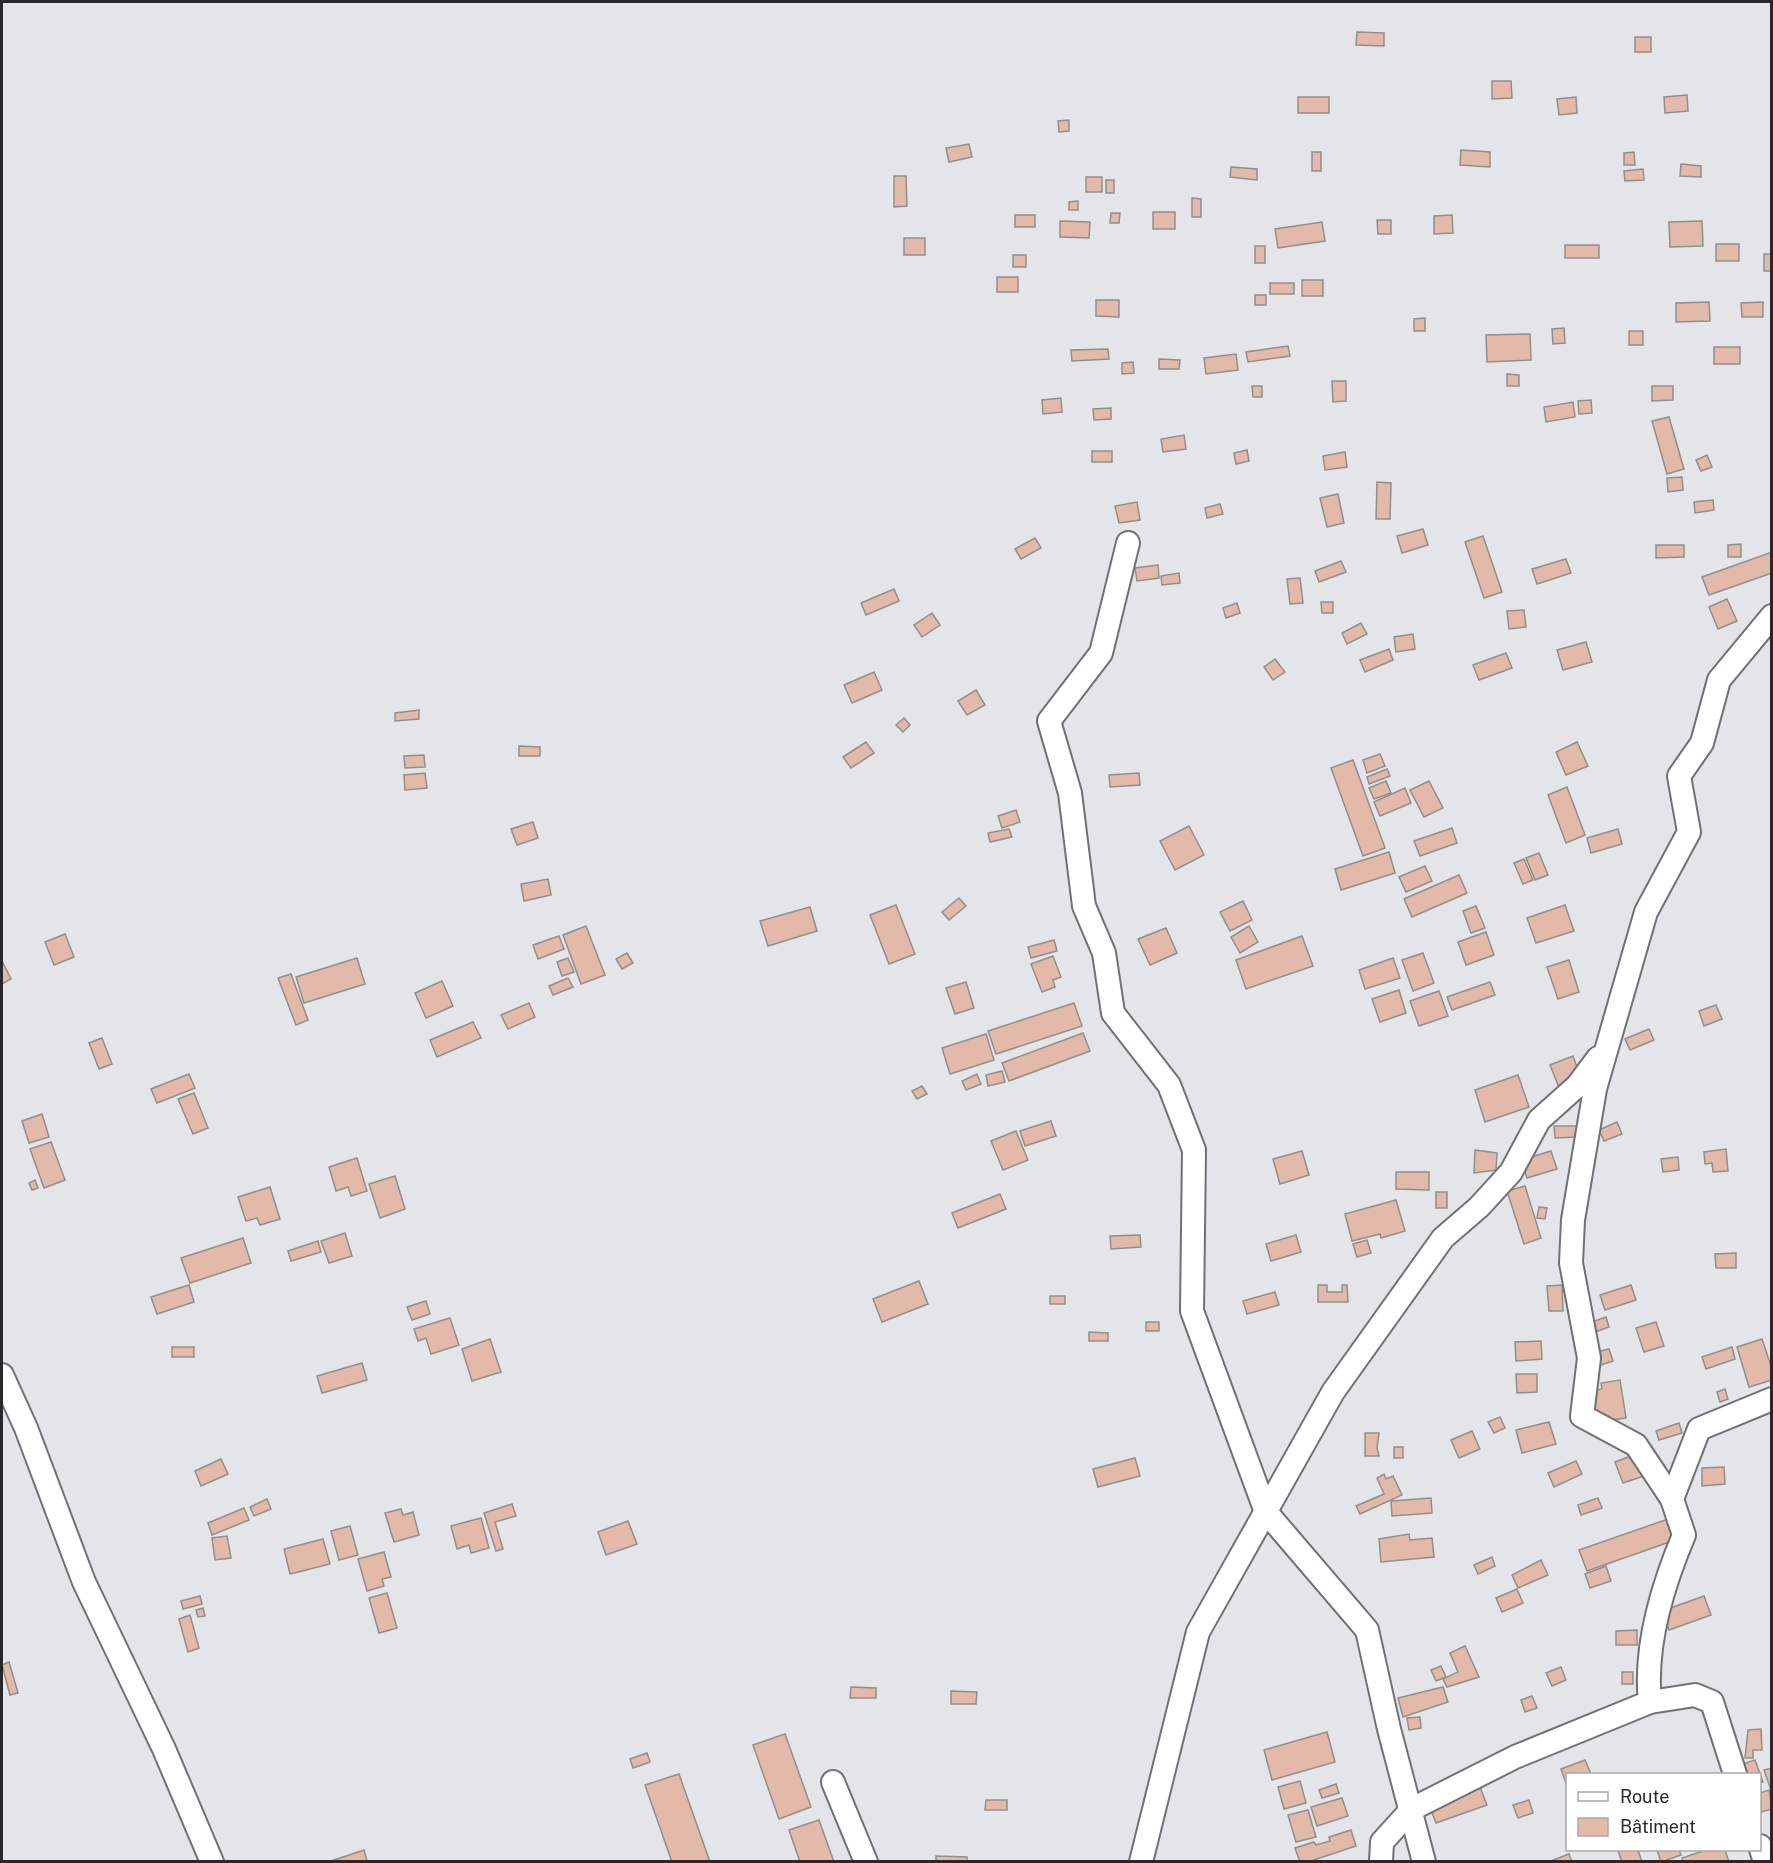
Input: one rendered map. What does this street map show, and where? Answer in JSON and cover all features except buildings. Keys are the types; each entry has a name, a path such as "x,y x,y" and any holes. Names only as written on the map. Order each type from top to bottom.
{"street":[{"path":"1128,543 1101,653 1050,721 1070,793 1084,906 1104,954 1113,1014 1169,1085 1194,1150 1192,1311 1266,1512 1367,1630 1389,1729 1412,1809 1424,1862"},
{"path":"1650,1702 1647,1672 1649,1662 1667,1574 1684,1535 1672,1499 1636,1445 1581,1416 1589,1358 1571,1263 1573,1220 1595,1089 1646,912 1689,832 1679,776 1702,743 1719,680 1772,616"},
{"path":"1141,1862 1198,1632 1333,1392 1443,1238 1479,1207 1511,1172 1539,1120 1577,1086 1610,1042"},
{"path":"2,1375 26,1428 84,1582 164,1749 212,1862"},
{"path":"1672,1499 1699,1430 1772,1399"},
{"path":"1381,1862 1382,1842 1412,1809 1515,1757 1650,1702 1695,1695 1712,1702 1735,1773"},
{"path":"832,1782 866,1862"}]}
